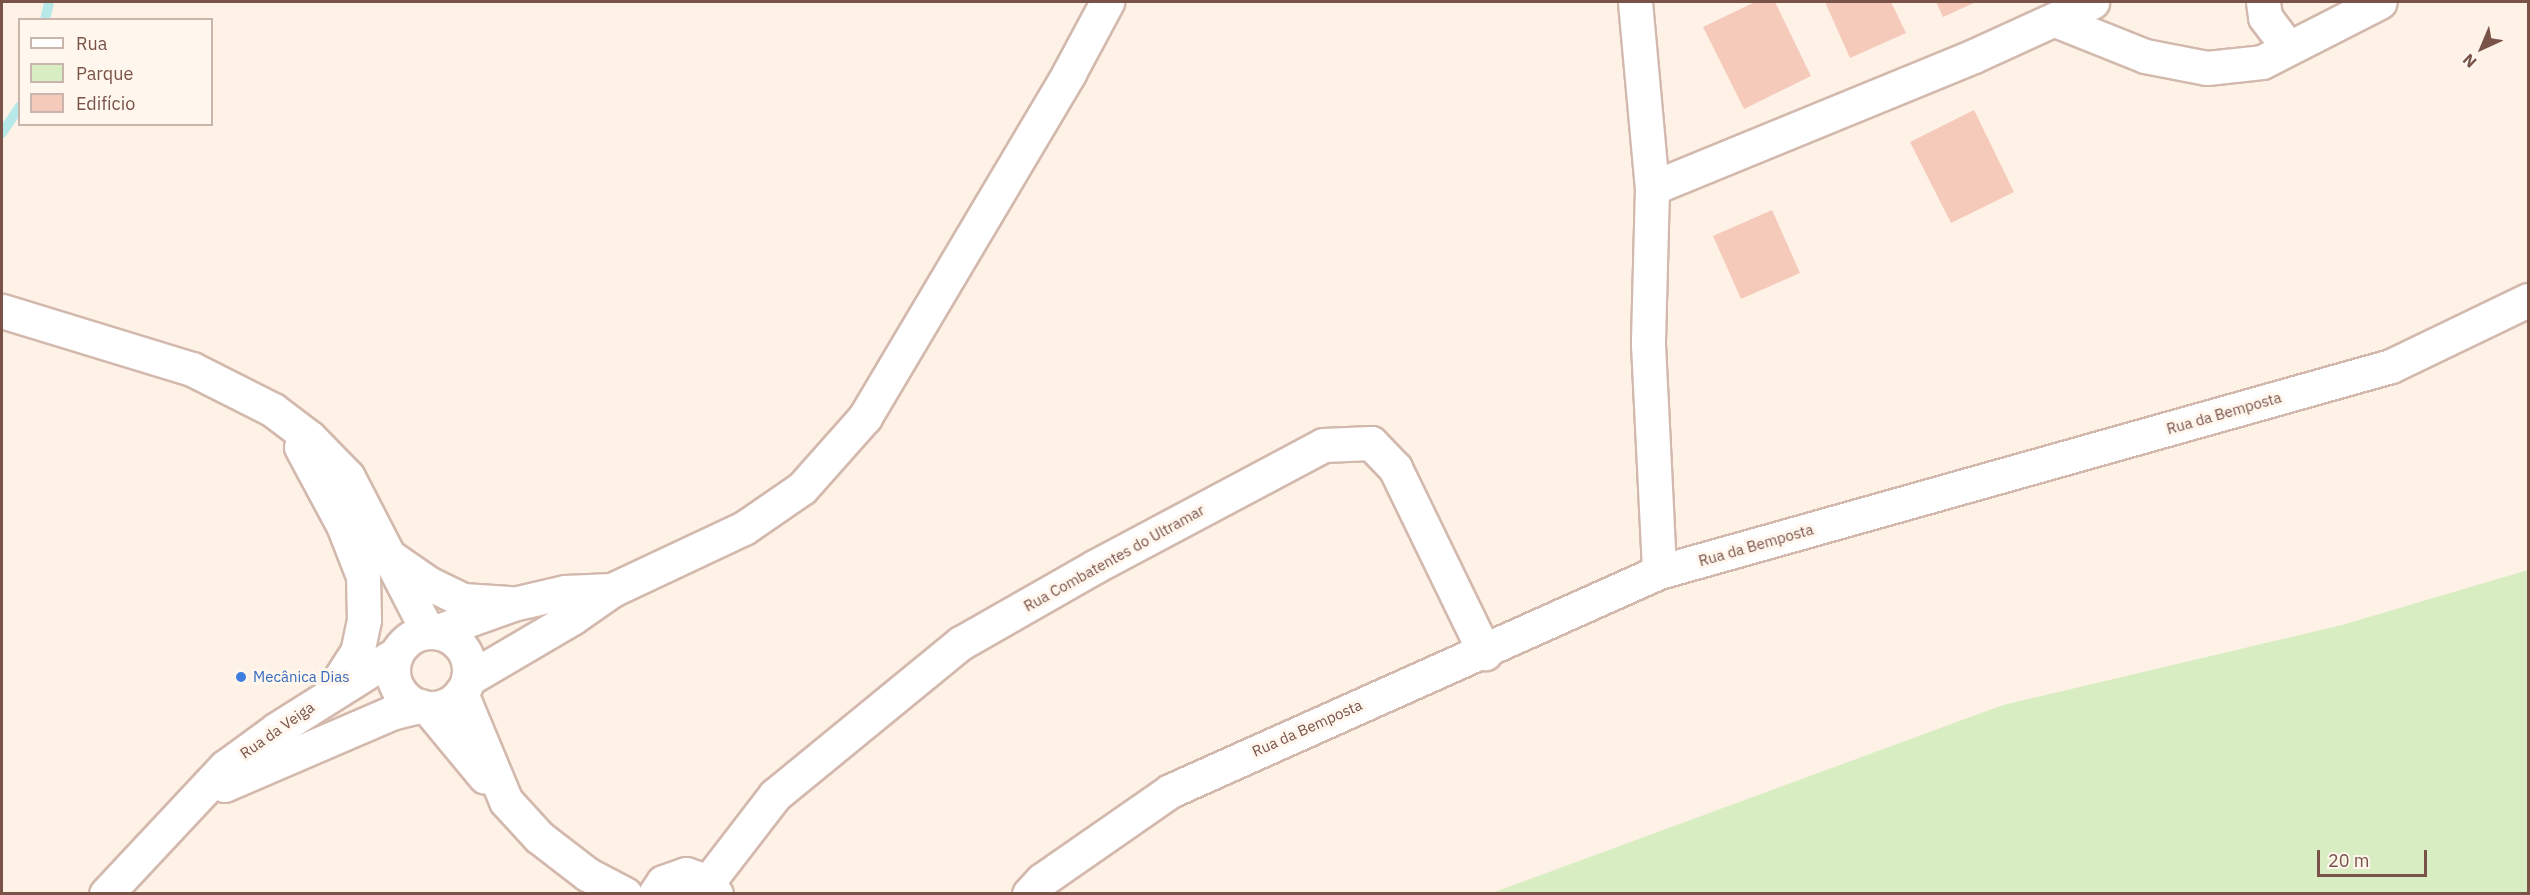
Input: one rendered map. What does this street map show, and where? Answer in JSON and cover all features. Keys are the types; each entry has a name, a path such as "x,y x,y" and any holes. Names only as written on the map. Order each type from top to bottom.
{"street":[{"path":"424,707 441,707 465,686 612,590 744,528 802,488 865,417 1069,73 1107,2"},
{"path":"1635,2 1652,188 1648,344 1659,572"},
{"path":"1652,188 2055,20 2092,2"},
{"path":"2263,2 2265,17 2288,48"},
{"path":"2055,20 2145,56 2207,68 2262,62 2379,2"},
{"name":"Rua da Bemposta","path":"1029,894 1042,880 1170,791 1305,727 1485,653 1659,572 2391,366 2529,300"},
{"path":"2,311 192,369 273,410 310,438 348,477 392,558 415,641"},
{"path":"273,410 311,459 344,525 363,576 415,641 458,643 466,654 465,686 506,801"},
{"name":"Rua Combatentes do Ultramar","path":"712,888 776,795 961,643 1094,567 1323,445 1371,442 1395,468 1485,653"},
{"path":"392,558 428,583 463,600 513,604 565,592 612,590"},
{"path":"330,694 357,652 364,620 363,576"},
{"name":"Rua da Veiga","path":"106,894 198,798 225,766 330,694 415,641 513,604"},
{"path":"415,641 393,667 400,692 424,707 506,801 547,843 587,874 625,894"},
{"name":"Rua da Veiga","path":"198,798 381,717 424,707"},
{"path":"655,894 673,876 686,874 712,888"}],"green space":[{"path":"2528,570 2528,893 1492,893 2003,705 2342,625"}],"building":[{"path":"1755,2 1775,2 1811,76 1744,109 1703,27"},
{"path":"1825,2 1891,2 1906,33 1850,58"},
{"path":"1936,2 1976,2 1943,17"},
{"path":"1974,110 2014,192 1951,223 1910,142"},
{"path":"1772,210 1800,273 1741,299 1713,236"}],"waterway":[{"path":"45,18 49,2"},
{"path":"2,133 18,109"}],"place":[{"name":"Mecânica Dias","path":"241,677"}]}
